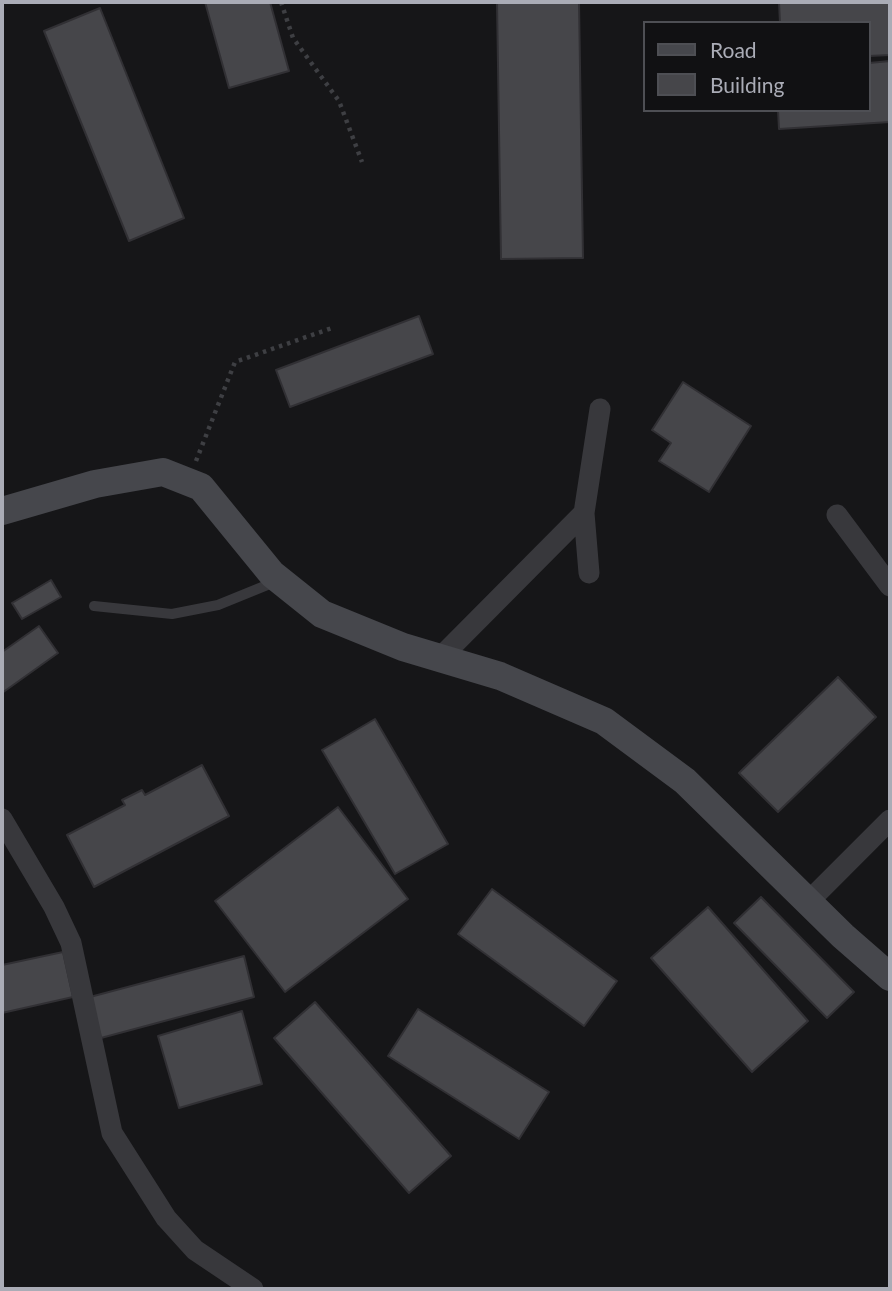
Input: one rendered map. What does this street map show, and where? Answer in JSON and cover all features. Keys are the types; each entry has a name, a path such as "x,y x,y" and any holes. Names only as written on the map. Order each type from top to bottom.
{"street":[{"path":"589,573 584,513 600,409"},
{"path":"2,511 95,484 163,472 201,487 279,580 322,614 403,647 500,676 604,721 685,781 808,902 890,977"},
{"path":"440,658 584,513"},
{"path":"837,515 890,586"},
{"path":"2,819 54,907 71,943 112,1133 173,1226 195,1250 253,1289"},
{"path":"808,902 890,820"}],"lane":[{"path":"94,606 172,614 218,605 279,580"}],"path":[{"path":"281,2 293,38 339,101 362,162"},
{"path":"189,482 235,362 332,328"}],"building":[{"path":"205,2 270,2 289,71 229,88"},
{"path":"497,2 579,2 583,258 501,259"},
{"path":"779,2 890,2 890,55 871,56 871,21 780,21"},
{"path":"100,8 184,218 129,241 44,31"},
{"path":"890,61 890,122 779,129 778,112 871,112 871,63"},
{"path":"419,316 433,354 290,407 276,370"},
{"path":"683,382 751,426 709,492 659,461 671,443 652,430"},
{"path":"51,580 61,597 22,619 12,603"},
{"path":"39,626 58,653 2,693 2,652"},
{"path":"838,677 876,717 778,812 739,773"},
{"path":"375,719 448,844 395,874 322,750"},
{"path":"202,765 229,816 94,887 67,835 125,805 122,800 142,790 145,795"},
{"path":"338,807 408,899 285,992 215,901"},
{"path":"492,889 617,981 584,1026 458,934"},
{"path":"761,897 854,992 827,1018 734,923"},
{"path":"708,907 808,1021 752,1072 651,958"},
{"path":"63,952 73,997 2,1013 2,965"},
{"path":"244,956 254,997 101,1038 90,997"},
{"path":"315,1002 451,1156 409,1193 274,1038"},
{"path":"418,1009 549,1092 519,1139 388,1056"},
{"path":"242,1011 262,1084 179,1108 158,1036"}]}
